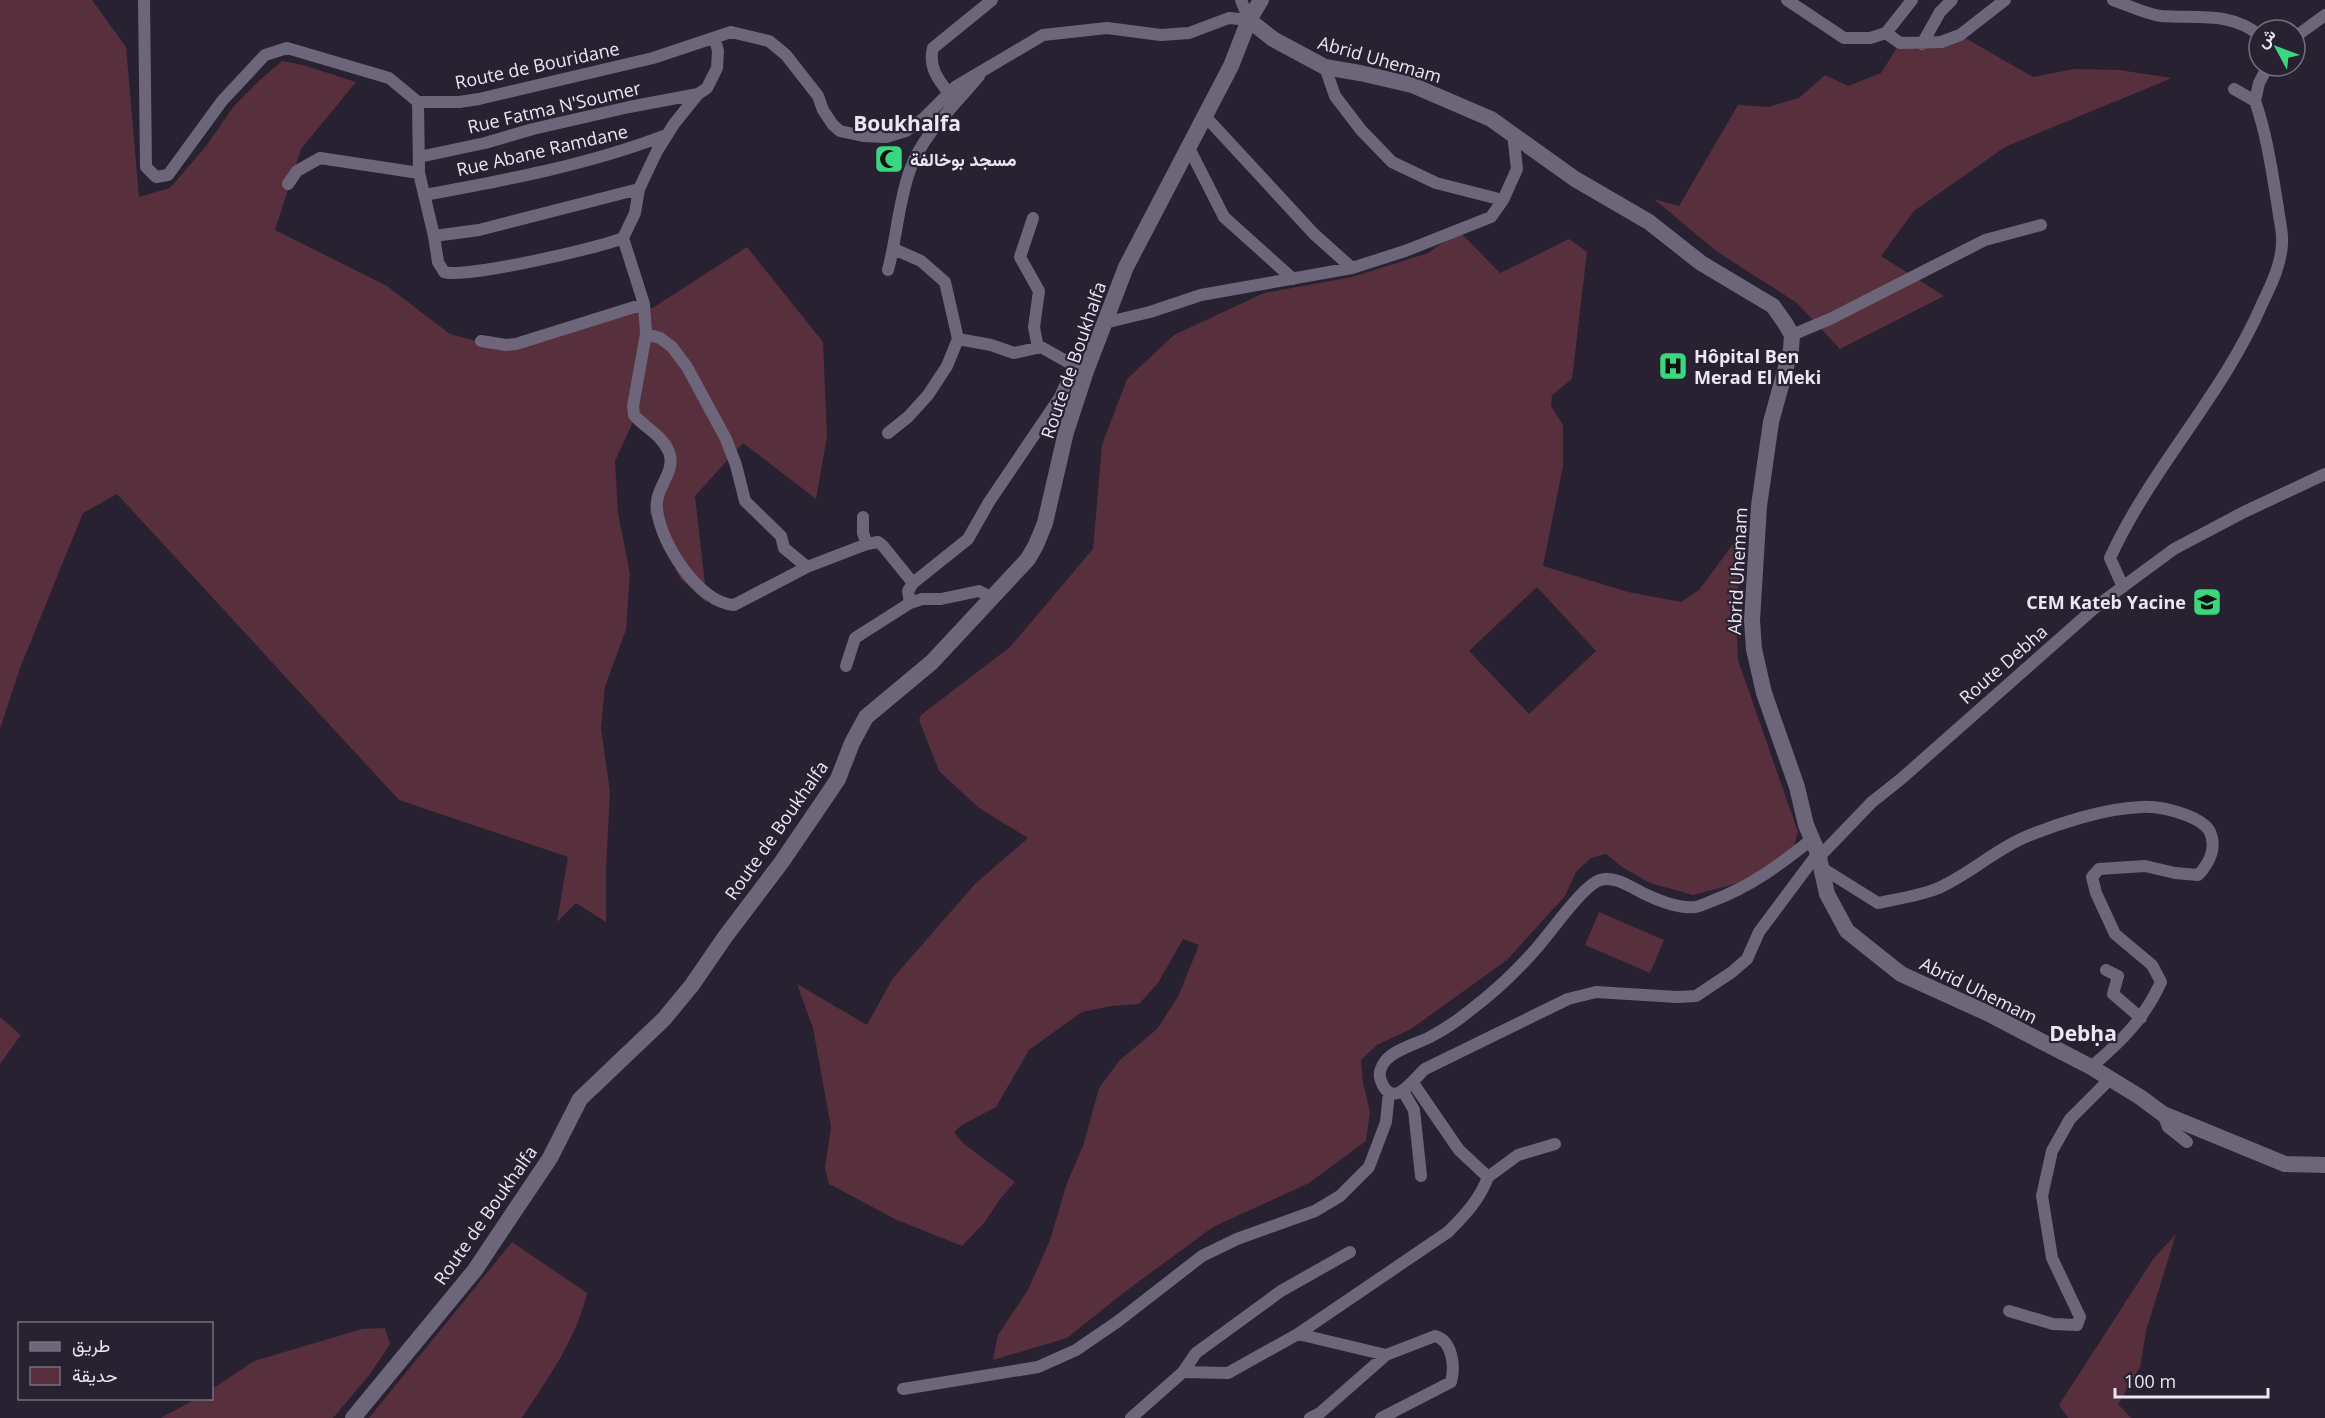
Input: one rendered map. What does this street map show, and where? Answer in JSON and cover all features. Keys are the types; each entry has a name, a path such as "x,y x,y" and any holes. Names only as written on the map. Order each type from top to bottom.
{"street":[{"path":"144,0 146,167 156,177 168,175 222,100 265,55 287,48 389,78 418,102 419,173 438,262 444,273 450,275 540,259 609,244 623,238 635,213 639,189 666,135 698,94 707,88 717,68 718,51 715,39"},
{"path":"992,0 933,48 931,57 933,69 949,93 955,87 1043,35 1107,28 1161,35 1189,33 1258,6"},
{"path":"1240,0 1258,6"},
{"path":"1787,0 1844,38 1870,38 1886,33 1912,0"},
{"path":"1922,44 1940,12 1952,0"},
{"path":"1886,33 1900,43 1941,42 1960,35 2005,0"},
{"path":"2113,0 2159,16 2225,19 2247,26"},
{"name":"Abrid Uhemam","path":"1258,6 1273,39 1325,67 1412,86 1491,119 1575,179 1649,222 1701,263 1773,306 1792,335 1791,349 1771,422 1759,506 1752,620 1754,649 1764,693 1818,854 1827,894 1847,931 1901,974 1987,1013 2091,1067 2163,1114 2285,1164 2325,1165"},
{"name":"Route de Boukhalfa","path":"353,1418 474,1270 550,1158 580,1099 664,1019 692,985 838,779 847,761 852,743 866,717 926,668 1028,559 1041,534 1050,505 1080,369 1104,322 1126,267 1231,66 1258,6"},
{"path":"2307,29 2325,15"},
{"name":"Route de Bouridane","path":"418,102 459,102 479,99 616,67 715,39 731,32 769,41 786,55 808,81 828,118 840,131 862,136 886,137 906,131 924,118 949,93"},
{"path":"1325,67 1335,96 1361,130 1392,162 1436,183 1503,200"},
{"path":"888,270 910,167 936,127 986,69"},
{"path":"2123,586 2110,558 2126,522 2217,387 2252,328 2278,267 2283,242 2272,166 2255,101 2262,78"},
{"path":"2234,89 2255,101"},
{"name":"Rue Fatma N'Soumer","path":"419,157 629,107 698,94"},
{"path":"1205,116 1314,234 1352,268"},
{"path":"1104,322 1150,312 1201,295 1352,268 1405,251 1491,218 1503,200 1517,169 1513,134"},
{"name":"Rue Abane Ramdane","path":"424,195 526,176 622,152 666,135"},
{"path":"1189,148 1224,217 1293,279"},
{"path":"288,184 297,171 320,158 419,173"},
{"path":"434,236 479,230 639,189"},
{"path":"1033,218 1020,257 1039,291 1034,327 1038,348"},
{"path":"1792,335 1830,319 1985,240 2041,225"},
{"path":"623,238 644,304 646,334 633,406 634,415 662,440 670,453 671,467 657,496 656,508 663,533 682,568 700,588 723,604 734,605 807,567 878,542 884,546 913,583"},
{"path":"888,433 908,417 928,395 947,366 958,339 945,282 921,261 894,249"},
{"path":"482,341 506,345 516,344 644,304"},
{"path":"646,334 660,338 672,347 687,367 726,439 736,465 745,501 781,536 784,548 807,567"},
{"path":"910,603 908,591 913,583 968,539 989,502 1080,369 1041,347 1014,353 991,345 958,339"},
{"name":"Route Debha","path":"1818,854 1872,802 2098,605 2123,586 2174,549 2244,512 2325,474"},
{"path":"863,517 863,533 867,544"},
{"path":"846,666 855,638 910,603 922,599 941,599 979,591 993,597"},
{"path":"1818,854 1878,903 1935,889 2023,838 2107,812 2142,806 2170,809 2195,819 2209,831 2213,849 2208,865 2198,875 2175,873 2145,866 2099,869 2092,877 2096,893 2115,934 2152,965 2161,982 2151,1004 2141,1018 2117,1045 2091,1067"},
{"path":"1818,854 1759,932 1747,958 1732,972 1696,996 1596,992 1568,999 1425,1069 1413,1083 1396,1094 1389,1092 1380,1079 1380,1071 1385,1061 1393,1054 1431,1036 1467,1013 1503,983 1536,950 1585,891 1600,880 1619,881 1674,905 1694,907 1751,883 1776,868 1818,854"},
{"path":"2106,970 2118,976 2113,994 2141,1018"},
{"path":"2009,1311 2053,1324 2077,1325 2080,1317 2052,1258 2042,1196 2052,1151 2070,1119 2110,1079"},
{"path":"1413,1083 1459,1150 1488,1177"},
{"path":"1403,1091 1414,1110 1421,1176"},
{"path":"903,1389 1038,1367 1076,1350 1117,1322 1202,1256 1237,1239 1315,1212 1340,1196 1369,1167 1386,1122 1389,1092"},
{"path":"2163,1114 2168,1127 2187,1142"},
{"path":"1183,1372 1228,1373 1298,1334 1448,1232 1483,1192 1488,1177 1518,1155 1555,1144"},
{"path":"1131,1418 1183,1372 1196,1353 1281,1291 1350,1252"},
{"path":"1298,1334 1386,1355"},
{"path":"1310,1418 1328,1406 1386,1355 1435,1336 1441,1337 1448,1344 1454,1371 1451,1382 1381,1418"}],"green space":[{"path":"0,0 92,0 126,47 139,197 170,188 206,146 234,106 282,61 303,65 356,82 301,149 275,230 387,286 450,334 507,349 549,339 654,307 747,247 823,342 827,436 816,499 743,443 695,496 707,603 680,578 650,513 651,497 664,470 665,451 653,437 633,422 615,461 618,513 630,574 626,630 605,686 601,728 610,792 606,922 576,903 557,922 568,857 399,800 117,494 83,513 20,668 0,729"},
{"path":"1960,35 2033,77 2074,69 2119,70 2172,78 2005,147 1914,211 1881,256 1944,296 1840,349 1797,303 1716,251 1654,199 1679,206 1738,105 1768,107 1799,98 1825,75 1848,86 1881,73 1900,43"},
{"path":"1459,231 1500,273 1569,239 1587,252 1572,379 1552,395 1551,406 1563,425 1563,466 1543,566 1628,592 1681,602 1699,590 1745,528 1736,606 1738,660 1798,832 1793,849 1742,882 1693,895 1650,883 1622,867 1606,854 1591,858 1576,872 1565,896 1507,960 1411,1029 1377,1045 1361,1060 1370,1112 1366,1141 1309,1183 1213,1227 1067,1338 993,1360 998,1335 1028,1290 1050,1240 1067,1183 1083,1146 1099,1088 1120,1060 1157,1029 1178,997 1199,945 1183,939 1158,983 1139,1004 1111,1006 1082,1012 1029,1050 996,1107 962,1125 954,1132 964,1144 1015,1182 984,1223 962,1246 897,1220 829,1184 825,1168 831,1127 813,1028 797,984 867,1025 893,978 975,884 1028,838 979,808 939,771 919,720 921,715 1010,647 1093,549 1102,445 1127,379 1174,335 1264,293 1352,277 1428,253","holes":["1537,587 1596,651 1529,714 1469,651"]},
{"path":"1599,912 1664,940 1650,973 1585,945"},
{"path":"0,1017 21,1035 0,1064"},
{"path":"2176,1234 2146,1331 2140,1367 2118,1404 2131,1418 2068,1418 2059,1405 2154,1258"},
{"path":"512,1242 587,1293 568,1343 522,1418 369,1418"},
{"path":"385,1328 390,1344 370,1374 333,1418 160,1418 194,1400 213,1400 213,1388 254,1361 362,1329"}],"place":[{"name":"مسجد بوخالفة","path":"889,159"},
{"name":"Hôpital Ben Merad El Meki","path":"1673,366"},
{"name":"CEM Kateb Yacine","path":"2207,602"}],"district":[{"name":"Boukhalfa","path":"907,123"},
{"name":"Debḥa","path":"2083,1033"}]}
